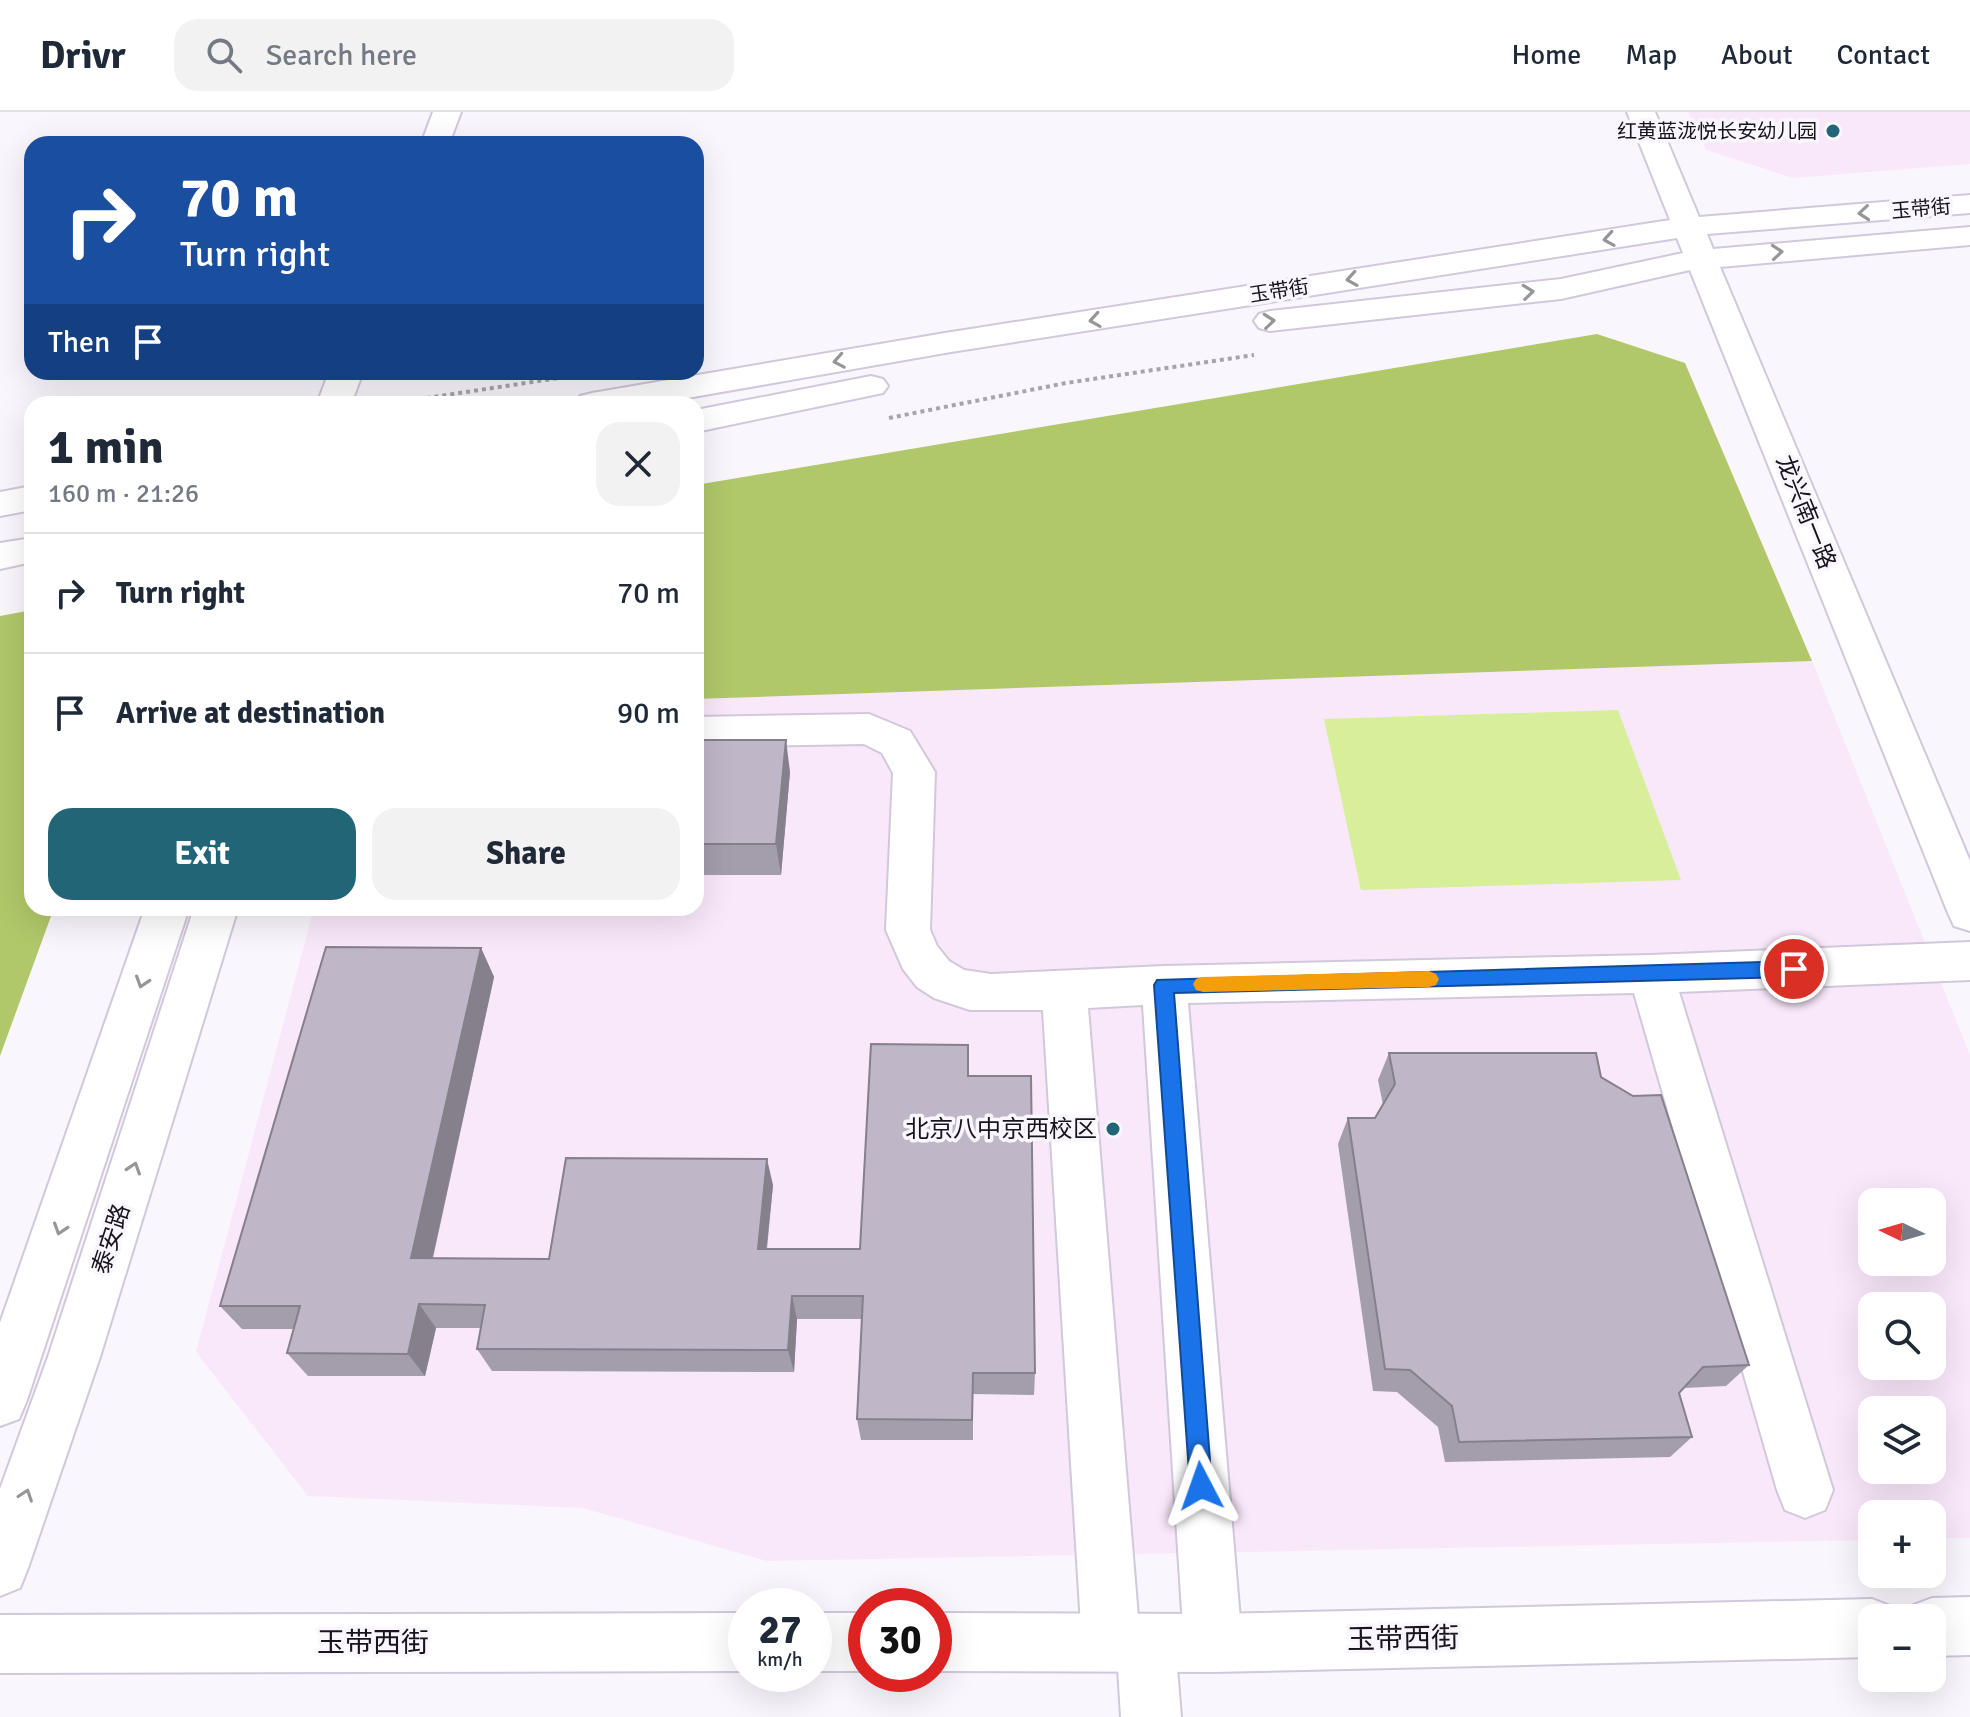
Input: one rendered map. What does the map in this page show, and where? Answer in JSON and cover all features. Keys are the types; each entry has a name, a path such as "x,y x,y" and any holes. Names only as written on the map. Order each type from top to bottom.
{"street":[{"path":"438,136 447,112"},
{"path":"463,136 472,112"},
{"name":"龙兴南一路","path":"1641,112 1692,243 1736,341 1970,913"},
{"name":"玉带街","path":"638,396 945,343 1970,204"},
{"name":"玉带街","path":"704,419 859,388 1231,325 1561,289 1692,243 1970,236"},
{"path":"0,504 24,500"},
{"path":"0,556 24,552"},
{"path":"704,732 858,728 869,729 896,742 914,772 908,930 915,954 935,979 974,993 1164,985 1651,974 1970,961"},
{"path":"0,1400 164,916"},
{"name":"泰安路","path":"0,1568 74,1357 213,916"},
{"path":"1651,974 1805,1490"},
{"path":"1164,985 1213,1643"},
{"path":"1064,990 1129,1642 1151,1717"},
{"path":"1946,1627 1970,1626"},
{"name":"玉带西街","path":"952,1642 1213,1643 1858,1628"},
{"name":"玉带西街","path":"0,1644 728,1642"}],"path":[{"path":"440,396 547,380"}],"shaded area":[{"name":"红黄蓝泷悦长安幼儿园","path":"1688,112 1970,112 1970,164 1793,178 1706,150"},
{"name":"北京八中京西校区","path":"1812,661 1970,1055 1970,1538 1946,1538 1946,1500 1858,1500 1858,1540 767,1561 583,1508 308,1496 196,1352 312,916 704,916 704,699"}],"green space":[{"path":"1597,334 1685,363 1812,661 704,699 704,484"},
{"path":"24,612 24,916 51,916 0,1056 0,616"},
{"path":"1618,710 1681,880 1361,890 1324,719"}],"building":[{"path":"704,740 786,740 776,844 704,844"},
{"path":"326,947 481,948 411,1258 549,1259 566,1158 767,1159 758,1249 860,1249 871,1044 968,1045 968,1076 1031,1076 1035,1373 973,1373 972,1420 857,1419 863,1296 792,1296 788,1350 477,1349 485,1305 419,1304 408,1354 287,1353 300,1306 220,1306"},
{"path":"1389,1053 1596,1053 1601,1077 1633,1096 1661,1095 1749,1365 1703,1367 1679,1393 1692,1437 1459,1442 1452,1406 1410,1370 1385,1369 1348,1118 1375,1118 1395,1084"}],"slow traffic":[{"path":"1203,984 1429,979"}],"place":[{"name":"红黄蓝泷悦长安幼儿园","path":"1833,131"},
{"name":"北京八中京西校区","path":"1113,1129"}],"route":[{"path":"1201,1486 1164,985 1794,969"}]}
